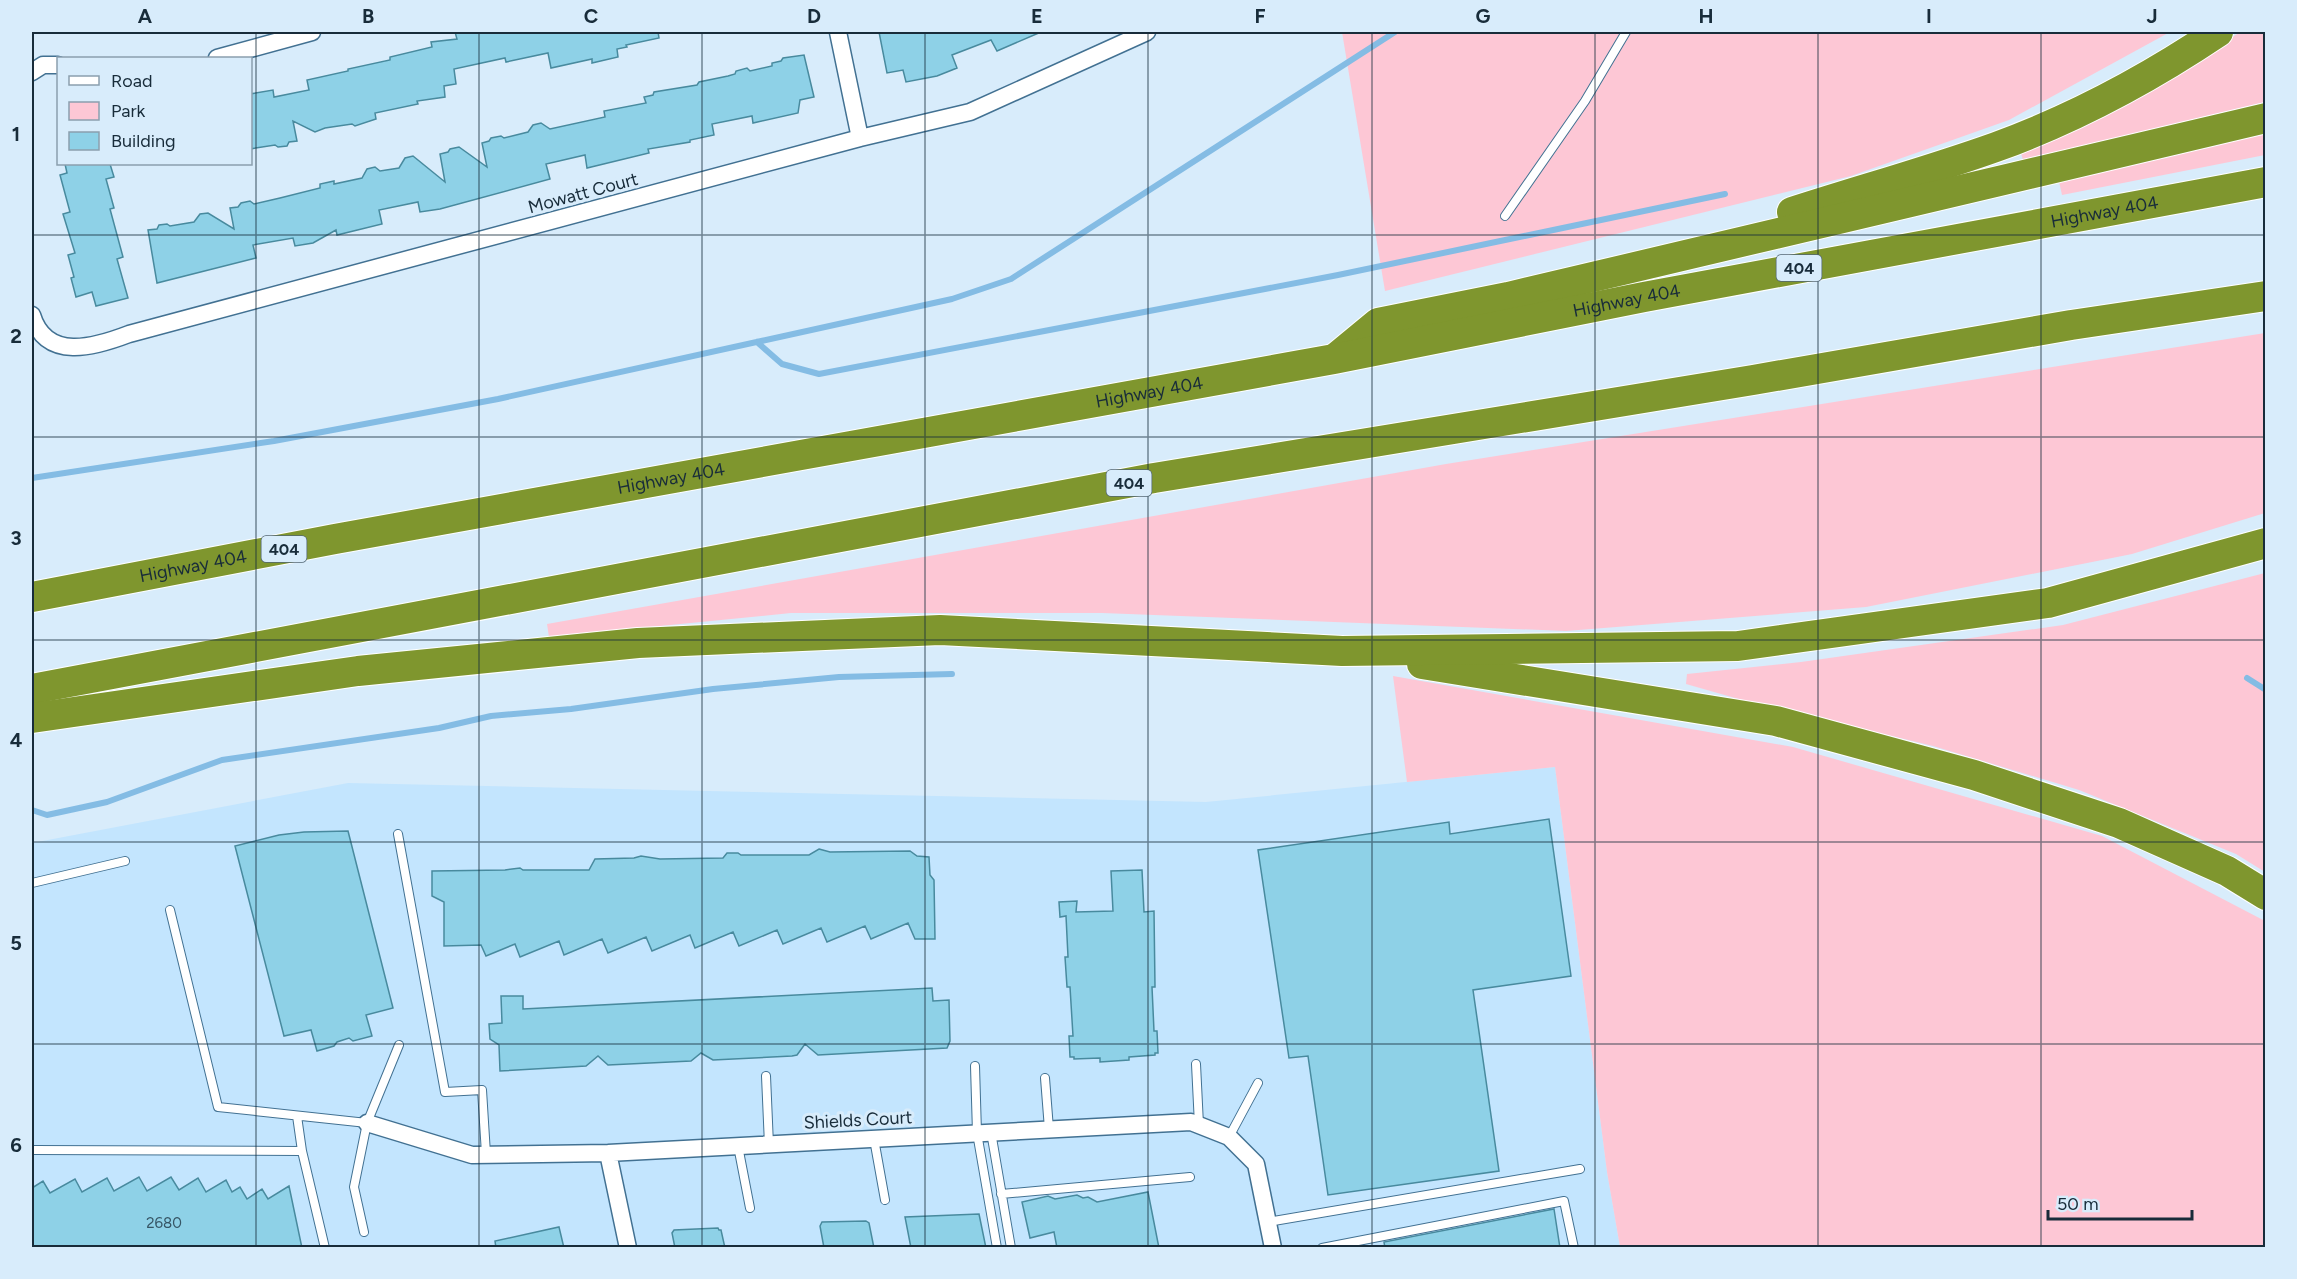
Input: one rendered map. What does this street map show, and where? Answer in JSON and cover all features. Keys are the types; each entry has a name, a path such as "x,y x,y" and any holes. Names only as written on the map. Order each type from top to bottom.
{"highway":[{"path":"1685,255 1729,231 1997,147 2071,115 2145,78 2218,32"},
{"path":"1334,359 1378,322 1508,297 2265,118"},
{"name":"Highway 404","path":"32,597 335,539 1334,359 1644,297 2265,182"},
{"name":"404","path":"32,689 1154,478 1753,380 2072,325 2265,296"},
{"path":"32,718 358,671 649,642 940,630 1342,651 1738,646 2048,603 2265,543"},
{"path":"1342,651 1776,721 1974,775 2119,823 2227,871 2265,895"}],"street":[{"path":"222,57 312,32"},
{"path":"838,32 860,138"},
{"name":"Mowatt Court","path":"32,315 44,338 60,345 81,348 101,345 129,334 860,138 970,112 1148,32"},
{"path":"32,72 43,65 57,65"},
{"name":"Shields Court","path":"367,1123 472,1155 609,1153 1191,1122 1229,1137 1256,1164 1273,1248"},
{"path":"609,1153 628,1248"}],"lane":[{"path":"1505,216 1585,101 1626,32"},
{"path":"398,834 445,1092 482,1090 486,1154"},
{"path":"32,884 125,861"},
{"path":"170,910 218,1107 367,1123"},
{"path":"364,1232 354,1188 367,1123 399,1045"},
{"path":"1196,1064 1199,1125"},
{"path":"975,1066 997,1248"},
{"path":"766,1076 769,1145"},
{"path":"1045,1078 1049,1129"},
{"path":"1229,1137 1258,1083"},
{"path":"297,1116 302,1151 325,1248"},
{"path":"984,1133 1001,1194 1011,1248"},
{"path":"874,1139 885,1200"},
{"path":"738,1146 750,1208"},
{"path":"32,1150 302,1151"},
{"path":"1268,1222 1580,1168"},
{"path":"1001,1194 1190,1178"},
{"path":"1322,1248 1564,1201 1574,1248"}],"shaded area":[{"path":"1555,767 1607,1172 1620,1247 32,1248 32,843 348,783 1206,802"}],"green space":[{"path":"1342,32 2170,32 2009,120 1851,176 1385,291"},
{"path":"2240,32 2265,32 2265,102 2023,160 2019,147 2221,45"},
{"path":"2265,129 2265,155 2062,195 2058,177"},
{"path":"2265,333 2265,513 2132,554 1866,607 1566,631 1102,613 791,613 549,637 547,624 1446,464"},
{"path":"2265,573 2265,872 2236,854 2079,790 1933,746 1686,684 1687,674 1801,662 2063,625"},
{"path":"1393,676 1793,747 2102,836 2265,921 2265,1247 1620,1247 1607,1172 1555,767 1407,782"}],"building":[{"path":"455,32 658,32 659,38 626,45 627,47 617,49 618,57 592,63 592,59 551,68 548,53 506,62 505,58 454,69 456,84 444,86 445,97 417,101 418,104 375,113 376,119 355,126 352,124 325,128 315,132 293,121 297,141 289,142 287,146 275,145 252,149 252,94 273,90 274,97 309,90 307,80 390,60 390,57 432,47 431,42 457,39"},
{"path":"879,32 1041,32 997,51 991,40 952,55 957,68 937,76 906,82 903,70 887,73"},
{"path":"804,55 814,97 800,100 798,113 753,123 752,116 712,124 714,135 690,140 690,142 648,149 649,153 587,168 585,155 546,164 550,179 440,209 420,212 418,202 379,210 382,224 337,235 336,230 313,243 295,246 293,238 253,245 256,258 157,283 148,230 157,229 159,225 170,226 194,222 200,214 208,213 234,229 230,208 238,207 241,203 250,201 254,204 320,188 320,184 334,181 334,184 362,178 367,169 375,167 380,171 399,168 405,158 413,156 445,182 440,154 450,149 459,147 487,167 482,143 491,138 501,136 504,138 528,132 533,125 541,123 550,129 605,117 604,111 646,103 644,97 653,95 654,92 697,85 699,82 735,74 736,71 747,68 750,71 772,66 772,63 781,61 783,58"},
{"path":"65,165 110,165 114,177 106,179 114,208 110,209 123,257 117,259 128,298 96,306 92,292 76,297 68,255 75,253 63,214 70,212 60,175 67,173"},
{"path":"1549,819 1571,976 1473,990 1499,1171 1328,1195 1308,1056 1289,1058 1258,850 1449,822 1450,834"},
{"path":"348,831 393,1008 366,1015 372,1036 353,1041 349,1038 317,1051 311,1030 284,1036 235,846 279,835"},
{"path":"819,849 830,852 910,851 917,856 929,857 930,875 934,880 935,939 915,939 908,923 871,939 865,926 827,942 821,928 783,944 777,930 739,946 733,932 695,948 690,935 652,951 646,937 608,953 602,939 564,955 559,941 520,957 515,944 486,956 481,945 444,946 444,902 432,896 432,871 520,868 523,870 589,870 595,859 641,856 660,859 723,858 727,853 809,855"},
{"path":"1142,870 1144,912 1154,911 1155,987 1152,987 1154,1031 1157,1031 1158,1053 1129,1057 1129,1060 1100,1062 1100,1058 1074,1059 1070,1057 1069,1036 1073,1036 1070,987 1067,987 1065,957 1068,957 1066,916 1060,917 1059,902 1077,901 1076,912 1113,911 1111,871"},
{"path":"932,988 933,1001 949,1000 950,1041 947,1048 818,1055 805,1044 797,1055 792,1056 713,1060 701,1053 691,1061 608,1065 598,1056 586,1066 500,1071 499,1045 490,1039 489,1024 502,1023 501,996 523,996 523,1009"},
{"path":"139,1177 147,1191 171,1177 179,1190 198,1178 206,1192 226,1180 232,1192 240,1187 247,1199 262,1189 268,1199 289,1186 302,1248 32,1248 32,1188 43,1181 50,1193 75,1179 82,1192 107,1178 114,1191"},
{"path":"1148,1192 1159,1248 1057,1248 1054,1232 1030,1238 1022,1202 1048,1196 1055,1199 1077,1195 1097,1202"},
{"path":"1554,1209 1560,1248 1385,1248 1384,1242"},
{"path":"979,1214 986,1248 911,1248 905,1217"},
{"path":"866,1221 869,1223 874,1248 824,1248 820,1226 822,1222"},
{"path":"559,1227 564,1248 496,1248 495,1241"},
{"path":"718,1228 721,1230 725,1248 675,1248 672,1233 674,1230"}],"waterway":[{"path":"32,478 274,441 498,399 952,299 1011,279 1395,32"},
{"path":"757,342 782,364 819,374 1338,275 1725,194"},
{"path":"32,810 47,815 107,802 222,760 439,728 491,716 571,709 713,689 839,677 952,674"},
{"path":"2247,678 2266,690"}]}
